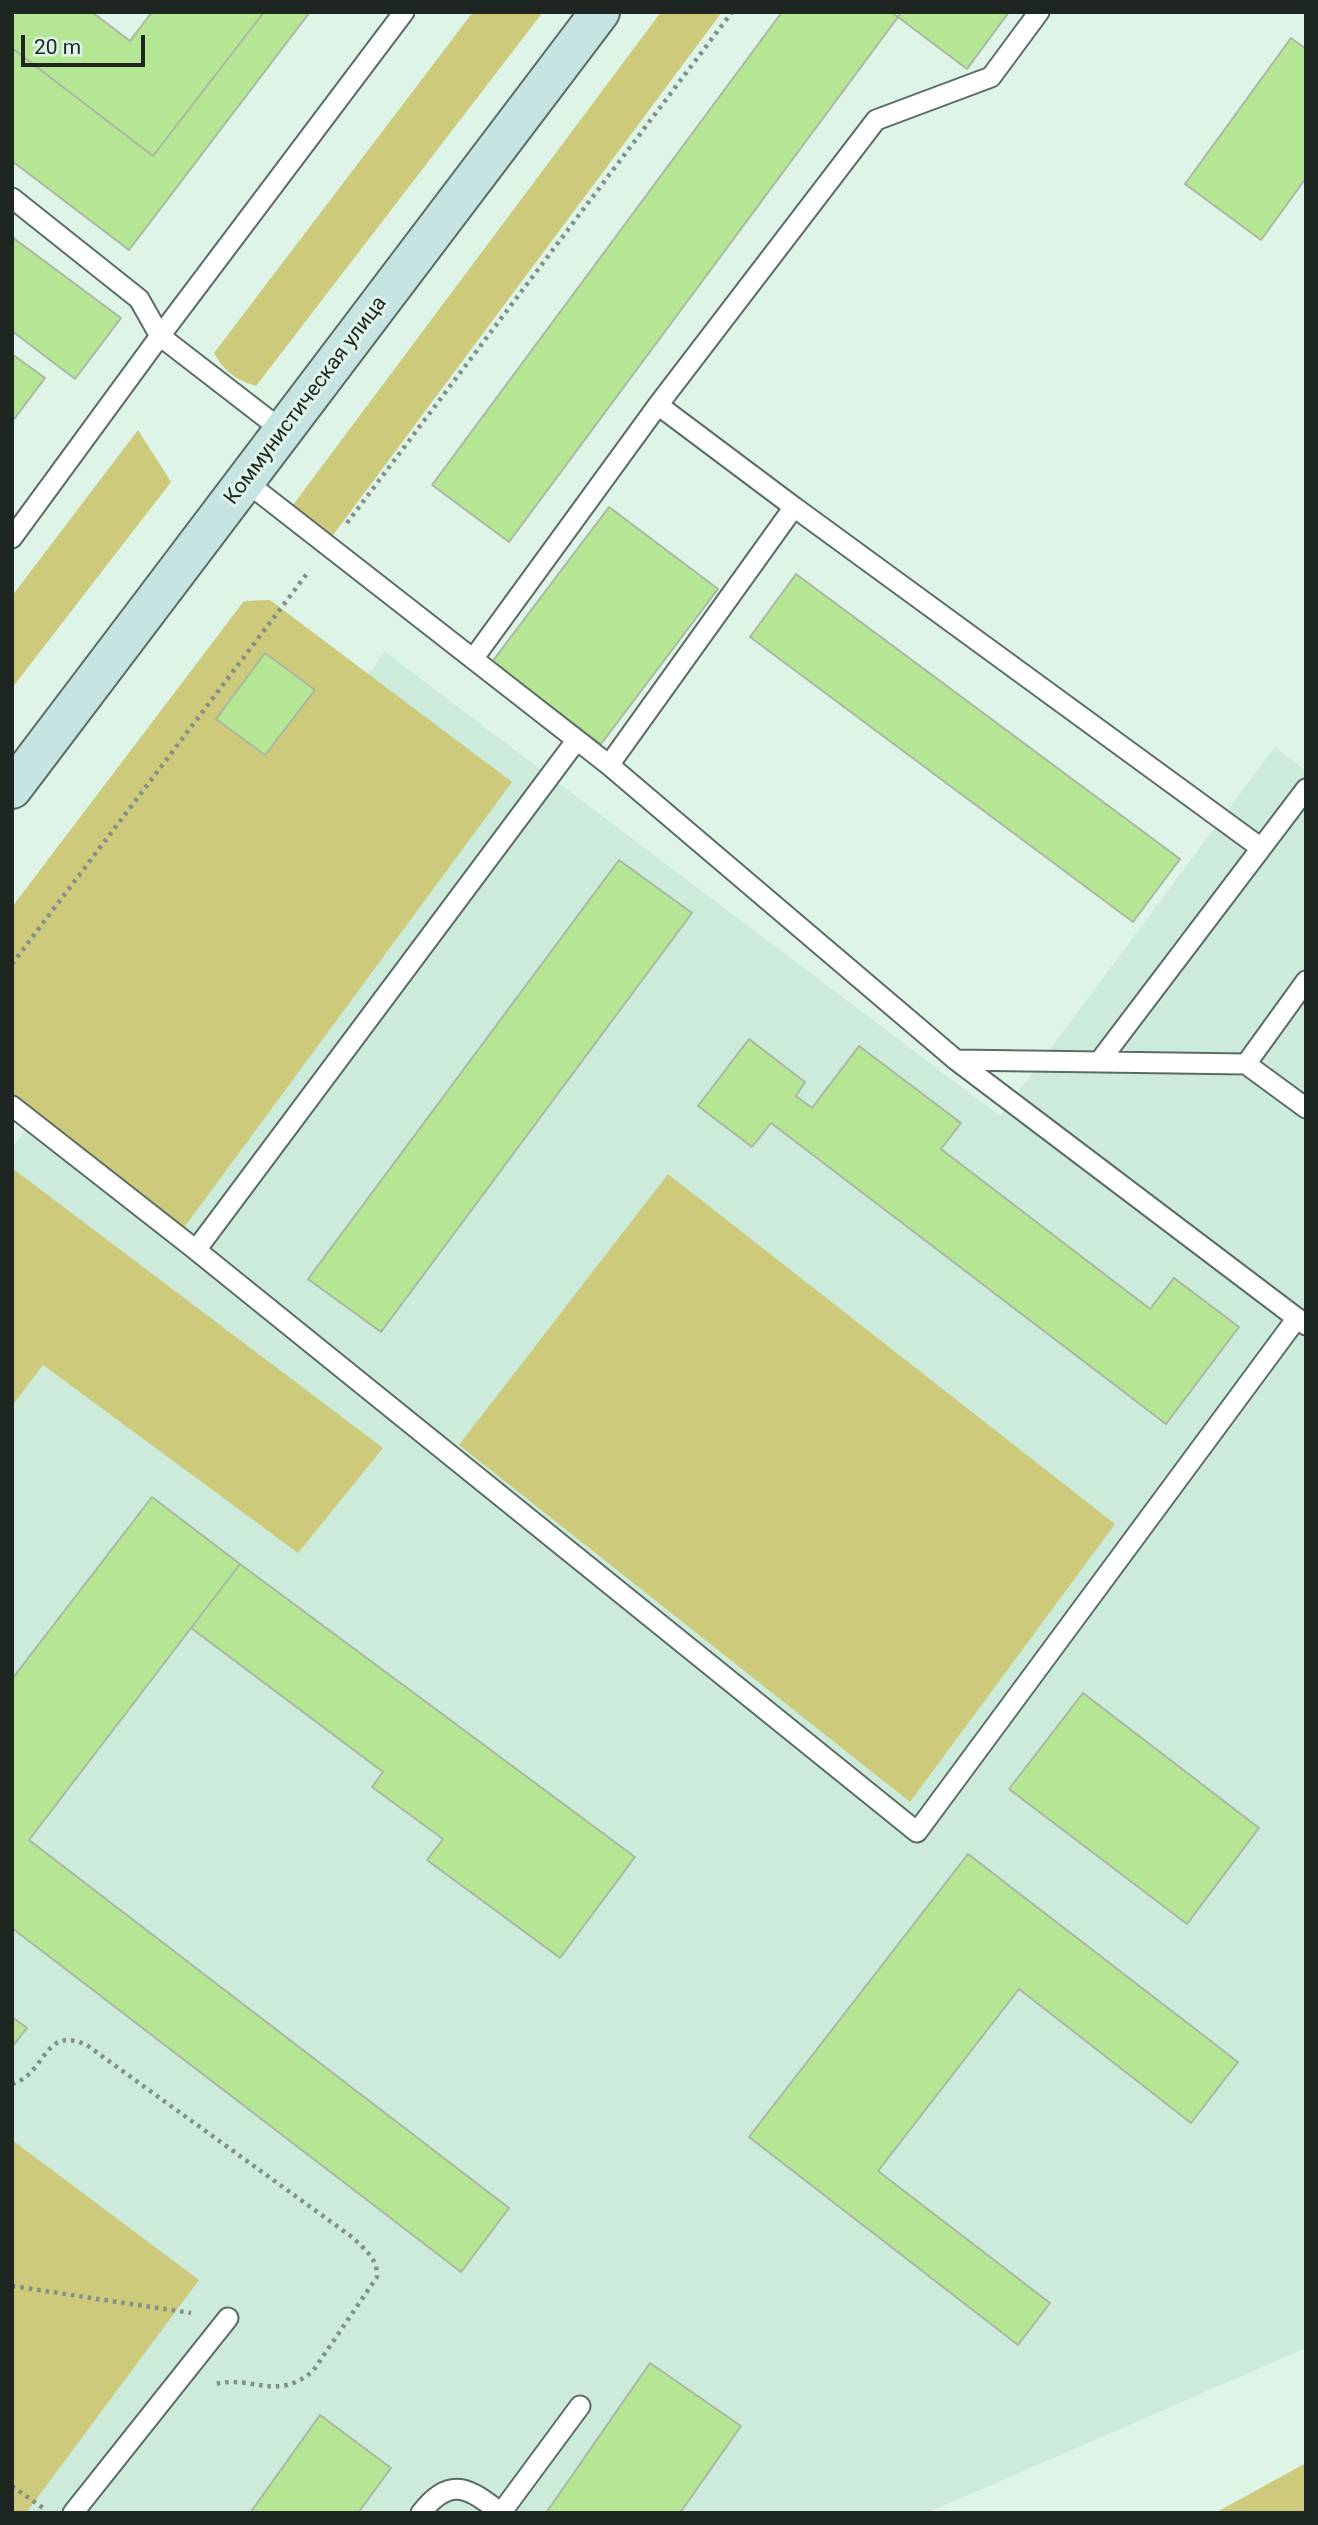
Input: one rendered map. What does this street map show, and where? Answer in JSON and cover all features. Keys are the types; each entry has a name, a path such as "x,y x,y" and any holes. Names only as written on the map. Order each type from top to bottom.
{"main road":[{"name":"Коммунистическая улица","path":"12,789 600,12"}],"lane":[{"path":"12,538 404,12"},
{"path":"473,659 658,405 877,120 991,77 1039,12"},
{"path":"12,198 139,299 160,336 283,431"},
{"path":"658,405 1261,848"},
{"path":"12,1106 196,1250 916,1832 1302,1321 956,1060 609,765 245,481"},
{"path":"609,765 794,507"},
{"path":"196,1250 576,741"},
{"path":"1099,1062 1306,789"},
{"path":"1246,1064 1306,981"},
{"path":"956,1060 1246,1064 1306,1108"},
{"path":"73,2513 228,2318"},
{"path":"421,2513 433,2497 455,2488 475,2493 501,2513 580,2406"}],"path":[{"path":"12,964 732,12"},
{"path":"12,2084 26,2078 51,2046 62,2039 75,2039 352,2237 373,2257 377,2277 313,2371 299,2382 281,2386 236,2382 218,2382 211,2385"},
{"path":"12,2286 228,2318"},
{"path":"12,2486 50,2513"}],"shaded area":[{"path":"473,12 543,12 256,386 237,378 226,370 214,353"},
{"path":"661,12 722,12 319,554 301,533 293,505"},
{"path":"138,430 171,482 12,688 12,596"},
{"path":"270,600 512,782 180,1233 12,1108 12,907 244,601"},
{"path":"385,652 1000,1116 1275,747 1306,771 1306,2348 927,2513 12,2513 12,1148"},
{"path":"12,1168 383,1448 298,1553 43,1365 12,1406"},
{"path":"668,1174 1115,1524 910,1802 459,1445"},
{"path":"12,2140 199,2280 26,2513 12,2513"},
{"path":"1306,2463 1306,2513 1215,2513"}],"building":[{"path":"12,12 92,12 130,41 152,12 264,12 153,156 12,48"},
{"path":"264,12 310,12 129,250 12,161 12,48 153,156"},
{"path":"782,12 891,12 898,17 509,542 432,485"},
{"path":"901,12 1009,12 967,69 898,17"},
{"path":"1291,38 1306,49 1306,178 1261,240 1185,184"},
{"path":"12,237 121,318 75,379 12,331"},
{"path":"12,354 45,378 12,422"},
{"path":"609,507 718,589 601,744 492,662"},
{"path":"796,574 1180,859 1133,922 750,637"},
{"path":"265,653 315,690 265,755 216,719"},
{"path":"619,860 692,913 381,1332 308,1279"},
{"path":"749,1039 805,1082 796,1096 812,1108 859,1046 961,1123 941,1149 1150,1309 1174,1278 1239,1327 1166,1424 771,1123 752,1147 698,1106"},
{"path":"152,1497 240,1564 29,1840 509,2208 461,2272 12,1928 12,1679"},
{"path":"240,1564 635,1857 560,1958 427,1860 443,1839 372,1787 383,1772 191,1628"},
{"path":"1083,1693 1259,1828 1187,1924 1009,1789"},
{"path":"968,1854 1238,2062 1191,2123 1019,1989 878,2171 1050,2303 1018,2345 749,2137"},
{"path":"12,2017 27,2028 12,2047"},
{"path":"650,2363 741,2426 680,2513 546,2513"},
{"path":"320,2415 391,2468 358,2513 250,2513"}]}
